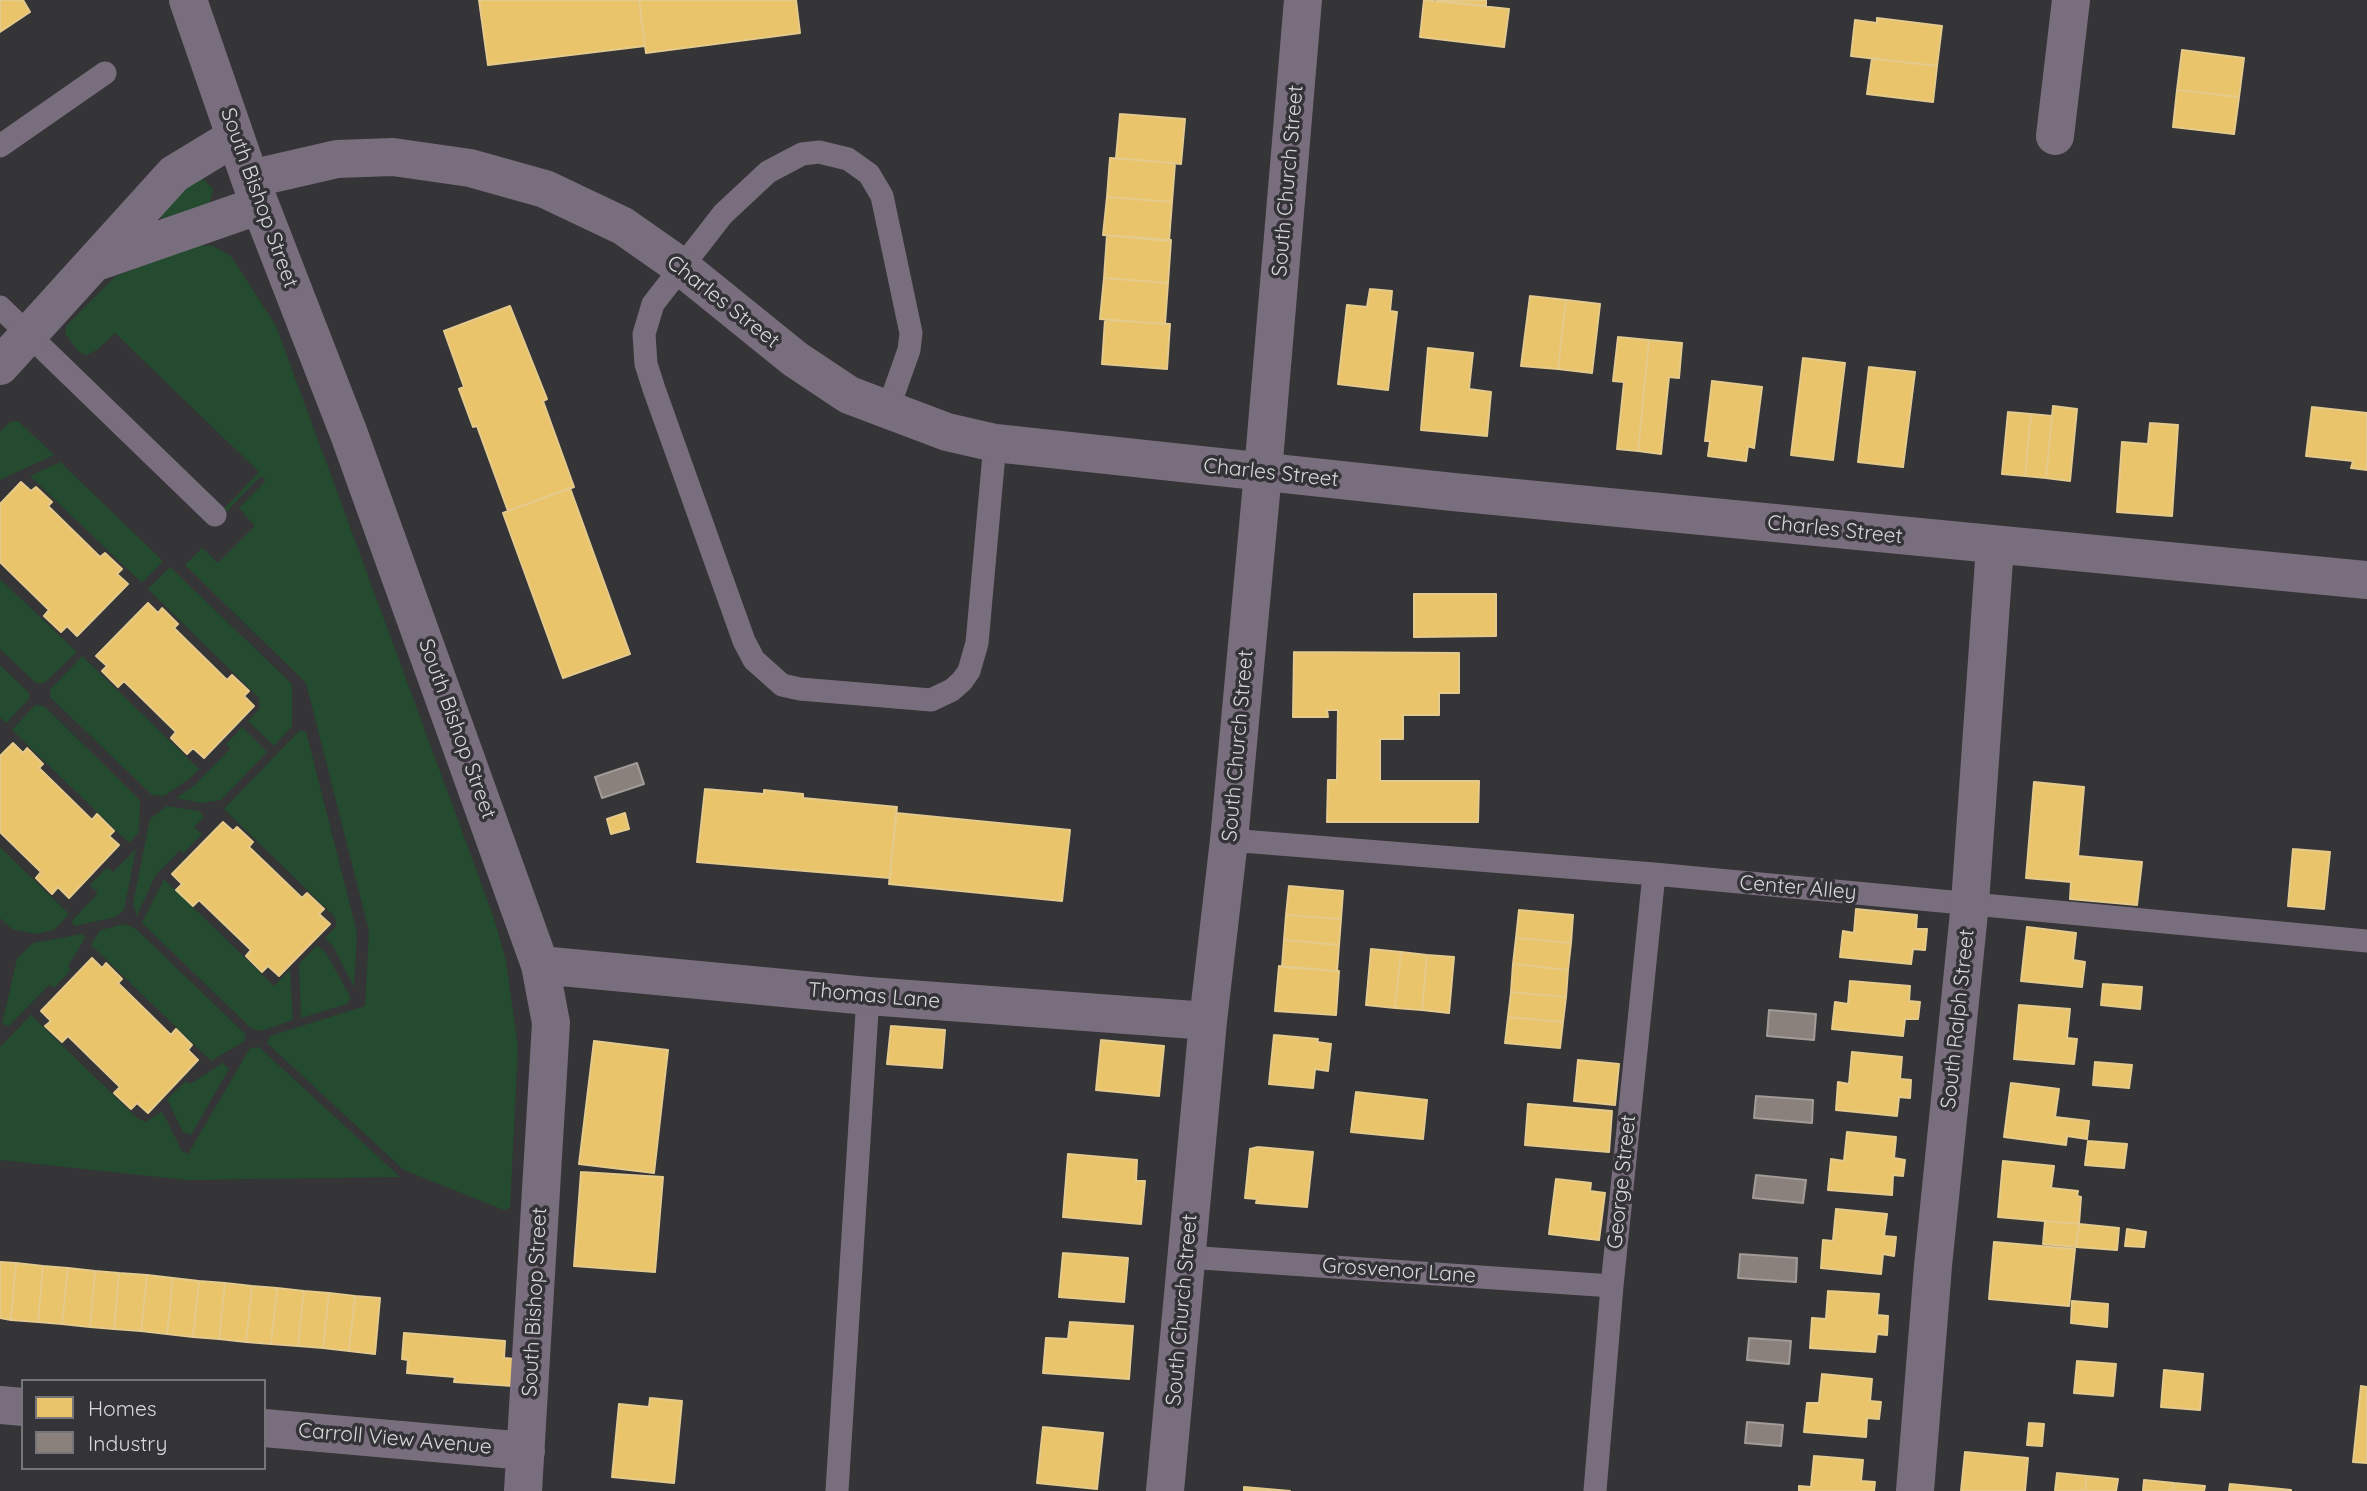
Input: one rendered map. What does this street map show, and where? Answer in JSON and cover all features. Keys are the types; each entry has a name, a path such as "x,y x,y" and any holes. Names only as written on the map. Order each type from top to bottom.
{"street":[{"name":"South Bishop Street","path":"188,0 255,192 349,435 540,965 551,1023 523,1491"},
{"name":"South Church Street","path":"1165,1491 1208,1021 1229,840 1304,0"},
{"path":"2055,136 2071,0"},
{"path":"0,366 174,174 235,137"},
{"name":"Charles Street","path":"94,262 337,159 393,157 470,168 520,181 586,206 623,226 680,266 804,366 849,395 887,412 947,432 995,443 1263,472 2367,580"},
{"name":"South Ralph Street","path":"1915,1491 1933,1266 1970,903 1995,545"},
{"name":"Thomas Lane","path":"540,965 868,996 1208,1021"},
{"path":"0,1405 21,1407"},
{"name":"Carroll View Avenue","path":"266,1428 526,1451"}],"lane":[{"path":"0,146 105,73"},
{"path":"887,412 909,350 909,313 882,196 869,174 841,156 819,152 785,161 752,186 723,214 680,266 647,318 644,334 646,364 744,641 754,660 782,685 800,689 931,700 952,690 962,681 969,671 977,643 995,443"},
{"path":"0,307 215,515"},
{"name":"Center Alley","path":"1229,840 1654,874 2367,941"},
{"name":"George Street","path":"1595,1491 1612,1286 1654,874"},
{"path":"837,1491 868,996"},
{"name":"Grosvenor Lane","path":"1187,1257 1612,1286"}],"green space":[{"path":"201,177 213,189 210,203 164,221 159,215 162,205"},
{"path":"194,245 213,246 231,256 276,326 494,918 506,961 518,1047 510,1208 504,1210 404,1170 267,1043 270,1036 365,1006 369,931 306,683 185,565 202,548 218,563 255,526 239,508 266,480 261,476 226,512 223,510 259,472 115,333 97,350 86,355 79,352 65,334 67,325 116,276"},
{"path":"18,421 54,455 0,480 0,432 10,422"},
{"path":"60,462 163,561 142,583 30,476"},
{"path":"170,567 292,684 292,726 274,746 248,721 260,708 259,698 148,589"},
{"path":"0,579 77,652 44,683 36,683 0,649"},
{"path":"82,656 199,769 189,779 164,796 152,795 50,697 50,690"},
{"path":"0,665 29,693 29,699 6,723 0,717"},
{"path":"35,705 44,706 140,800 139,832 129,843 12,730"},
{"path":"242,727 267,752 221,800 202,803 176,798 195,785 230,749 226,744"},
{"path":"299,731 306,731 357,933 354,987 333,946 325,938 336,926 335,917 224,809"},
{"path":"167,806 199,811 204,817 194,827 202,834 184,853 180,850 155,876 137,916 133,904 150,819"},
{"path":"0,847 69,914 54,930 35,934 12,929 0,918"},
{"path":"136,849 124,910 116,917 74,926 72,921 98,893 90,885 107,867 113,872"},
{"path":"164,879 274,986 290,969 293,1020 261,1031 251,1028 142,923"},
{"path":"125,924 136,929 245,1034 245,1041 211,1061 91,945 100,930"},
{"path":"82,934 85,938 68,966 71,970 54,988 49,985 9,1026 2,1024 17,959 33,943"},
{"path":"317,945 326,953 351,998 347,1004 301,1018 299,964"},
{"path":"31,1015 137,1118 146,1122 162,1111 182,1151 188,1154 250,1048 259,1047 400,1177 187,1180 0,1160 0,1047"},
{"path":"223,1063 229,1069 191,1135 183,1132 167,1099 186,1081 190,1084"}],"building: Homes":[{"path":"0,0 23,0 30,12 0,32"},
{"path":"479,0 639,0 645,46 488,65"},
{"path":"639,0 796,0 800,33 646,53"},
{"path":"1424,0 1509,9 1504,47 1420,37"},
{"path":"1437,0 1486,0 1486,6"},
{"path":"1877,18 1942,26 1937,66 1851,56 1855,20 1877,23"},
{"path":"2182,50 2244,58 2239,97 2177,90"},
{"path":"1872,58 1937,66 1933,102 1867,94"},
{"path":"2177,90 2239,97 2234,134 2173,127"},
{"path":"1120,114 1185,119 1181,164 1116,158"},
{"path":"1110,158 1175,163 1172,202 1107,197"},
{"path":"1107,197 1172,202 1169,241 1103,235"},
{"path":"1107,235 1171,240 1168,283 1104,278"},
{"path":"1104,278 1168,283 1165,324 1100,319"},
{"path":"1370,289 1392,291 1390,311 1397,312 1388,390 1338,384 1347,305 1367,307"},
{"path":"1530,296 1566,300 1558,369 1521,366"},
{"path":"1566,300 1600,304 1592,373 1558,369"},
{"path":"510,306 547,399 543,401 574,487 508,511 477,426 473,427 459,389 464,387 444,331"},
{"path":"1105,320 1170,324 1167,369 1102,364"},
{"path":"1618,337 1649,340 1638,451 1617,449 1624,382 1613,381"},
{"path":"1649,340 1682,343 1679,378 1669,377 1661,454 1638,451"},
{"path":"1428,348 1473,353 1469,389 1491,392 1487,436 1421,430"},
{"path":"1803,358 1845,363 1833,460 1791,455"},
{"path":"1869,367 1915,372 1903,467 1858,462"},
{"path":"1712,381 1762,387 1754,448 1748,446 1746,461 1708,456 1710,441 1705,441"},
{"path":"2053,406 2077,409 2070,481 2046,478"},
{"path":"2312,407 2367,413 2367,470 2351,468 2353,461 2306,456"},
{"path":"2008,412 2031,414 2025,476 2002,474"},
{"path":"2031,414 2052,416 2046,478 2025,476"},
{"path":"2150,423 2178,425 2172,516 2117,512 2122,442 2148,444"},
{"path":"21,482 31,491 36,487 52,502 48,506 100,557 105,553 122,569 117,574 128,584 77,636 67,626 61,632 44,616 49,610 0,562 0,504"},
{"path":"570,488 630,654 563,678 503,513"},
{"path":"1414,594 1496,594 1496,636 1414,637"},
{"path":"148,603 158,613 162,608 178,624 174,628 227,680 232,675 249,691 244,696 254,706 204,758 193,748 187,754 171,738 176,732 124,681 118,687 102,671 107,666 96,656"},
{"path":"1294,652 1459,653 1459,693 1439,693 1439,715 1403,715 1403,739 1380,739 1380,781 1479,781 1478,822 1327,822 1328,780 1337,780 1338,710 1327,710 1328,717 1293,717"},
{"path":"13,743 23,753 27,748 43,764 39,768 92,820 97,814 114,831 109,836 119,845 69,898 58,887 52,894 36,878 41,872 0,832 0,756"},
{"path":"2034,782 2084,787 2078,856 2142,862 2137,905 2070,899 2071,882 2026,878"},
{"path":"705,789 764,794 764,790 803,794 803,798 897,807 890,878 697,862"},
{"path":"625,813 629,829 611,834 607,819"},
{"path":"896,813 1070,830 1062,901 889,884"},
{"path":"223,822 233,831 237,827 253,842 249,847 302,898 307,893 324,909 319,914 330,924 279,976 268,966 262,972 246,956 251,950 199,900 193,906 176,890 182,884 172,874"},
{"path":"2293,849 2330,852 2324,909 2288,906"},
{"path":"1289,886 1343,891 1341,919 1286,915"},
{"path":"1856,909 1917,915 1916,929 1927,929 1925,950 1913,949 1911,964 1840,957 1843,931 1854,933"},
{"path":"1519,910 1573,915 1571,943 1516,938"},
{"path":"1286,915 1341,919 1339,945 1284,940"},
{"path":"2027,927 2076,933 2073,960 2085,962 2082,987 2021,981"},
{"path":"1516,938 1571,943 1568,970 1513,964"},
{"path":"1284,940 1339,945 1337,971 1282,967"},
{"path":"1371,949 1401,952 1395,1008 1366,1005"},
{"path":"1401,952 1427,955 1422,1010 1395,1008"},
{"path":"1427,955 1454,957 1449,1013 1422,1010"},
{"path":"92,958 102,968 106,963 122,979 118,983 171,1035 176,1029 192,1045 188,1050 198,1060 148,1113 137,1103 131,1109 114,1093 120,1087 68,1036 62,1042 45,1026 51,1021 41,1011"},
{"path":"1513,964 1568,970 1566,997 1511,992"},
{"path":"1279,966 1339,971 1336,1015 1275,1011"},
{"path":"1850,981 1910,986 1909,1001 1920,1002 1918,1019 1905,1019 1903,1036 1832,1029 1835,1002 1848,1004"},
{"path":"2103,984 2142,987 2140,1009 2101,1005"},
{"path":"1511,992 1566,997 1563,1022 1508,1017"},
{"path":"2019,1005 2070,1009 2067,1038 2077,1039 2074,1064 2014,1059"},
{"path":"1508,1017 1563,1022 1560,1048 1505,1043"},
{"path":"891,1026 945,1030 942,1068 887,1064"},
{"path":"1274,1035 1318,1039 1317,1042 1331,1044 1328,1071 1315,1069 1313,1088 1269,1084"},
{"path":"1101,1040 1164,1046 1159,1096 1096,1090"},
{"path":"594,1041 668,1050 654,1173 579,1164"},
{"path":"1852,1052 1902,1057 1900,1079 1911,1080 1910,1098 1899,1097 1897,1116 1836,1110 1838,1082 1849,1084"},
{"path":"1578,1060 1619,1064 1615,1105 1574,1101"},
{"path":"2095,1062 2132,1065 2129,1088 2093,1085"},
{"path":"2011,1083 2059,1089 2055,1117 2089,1121 2087,1139 2067,1136 2066,1145 2004,1137"},
{"path":"1356,1092 1427,1100 1423,1139 1351,1132"},
{"path":"1528,1104 1612,1111 1609,1152 1525,1145"},
{"path":"1847,1132 1896,1137 1894,1158 1905,1160 1903,1176 1893,1175 1892,1195 1828,1190 1831,1159 1844,1161"},
{"path":"2088,1141 2127,1144 2124,1168 2085,1165"},
{"path":"1258,1147 1313,1152 1307,1207 1256,1203 1257,1199 1245,1198 1250,1149"},
{"path":"1068,1154 1137,1160 1136,1181 1145,1181 1141,1224 1063,1217"},
{"path":"2003,1161 2054,1166 2051,1188 2078,1191 2077,1196 2081,1197 2079,1224 1998,1217"},
{"path":"581,1172 663,1177 655,1272 574,1266"},
{"path":"1556,1179 1591,1183 1590,1191 1605,1193 1599,1240 1549,1234"},
{"path":"1836,1209 1887,1214 1884,1236 1896,1237 1894,1256 1883,1254 1881,1274 1821,1268 1823,1240 1833,1241"},
{"path":"2045,1221 2079,1224 2076,1247 2043,1244"},
{"path":"2079,1224 2119,1228 2117,1250 2076,1247"},
{"path":"2127,1229 2146,1232 2144,1247 2125,1246"},
{"path":"1994,1242 2075,1249 2069,1306 1989,1299"},
{"path":"1063,1253 1128,1258 1124,1302 1059,1297"},
{"path":"0,1262 16,1263 11,1320 0,1318"},
{"path":"16,1263 43,1266 38,1322 11,1320"},
{"path":"43,1266 68,1268 62,1324 38,1322"},
{"path":"68,1268 95,1271 90,1327 62,1324"},
{"path":"95,1271 119,1273 114,1329 90,1327"},
{"path":"119,1273 147,1275 141,1331 114,1329"},
{"path":"147,1275 173,1278 167,1334 141,1331"},
{"path":"173,1278 199,1281 193,1337 167,1334"},
{"path":"199,1281 225,1283 219,1339 193,1337"},
{"path":"225,1283 252,1286 246,1342 219,1339"},
{"path":"252,1286 277,1288 271,1344 246,1342"},
{"path":"277,1288 304,1291 298,1346 271,1344"},
{"path":"304,1291 329,1293 323,1348 298,1346"},
{"path":"1828,1291 1879,1294 1877,1315 1888,1316 1887,1335 1877,1334 1875,1352 1810,1348 1812,1318 1826,1319"},
{"path":"329,1293 355,1296 349,1351 323,1348"},
{"path":"355,1296 380,1298 375,1354 349,1351"},
{"path":"2072,1301 2108,1304 2107,1327 2071,1323"},
{"path":"1070,1322 1133,1326 1129,1379 1043,1373 1046,1338 1068,1339"},
{"path":"404,1333 505,1341 504,1358 516,1359 513,1386 454,1382 455,1377 407,1373 408,1360 402,1359"},
{"path":"2077,1361 2116,1364 2113,1396 2074,1393"},
{"path":"2164,1370 2203,1374 2200,1410 2161,1407"},
{"path":"1822,1374 1872,1379 1870,1401 1881,1402 1879,1419 1867,1418 1866,1437 1804,1432 1807,1403 1819,1403"},
{"path":"2361,1386 2367,1387 2367,1463 2353,1462"},
{"path":"650,1398 682,1401 674,1483 612,1477 619,1404 649,1407"},
{"path":"2029,1423 2044,1424 2042,1446 2027,1445"},
{"path":"1043,1427 1103,1433 1097,1489 1037,1483"},
{"path":"1965,1452 2028,1458 2025,1491 1961,1491"},
{"path":"1814,1456 1863,1460 1861,1481 1875,1482 1874,1491 1799,1491 1799,1486 1811,1487"},
{"path":"2057,1473 2087,1476 2085,1491 2055,1491"},
{"path":"2087,1476 2118,1479 2116,1491 2085,1491"},
{"path":"2144,1480 2174,1483 2173,1491 2143,1491"},
{"path":"2174,1483 2205,1486 2204,1491 2173,1491"},
{"path":"2230,1484 2261,1487 2261,1491 2229,1491"},
{"path":"1244,1487 1290,1491 1244,1491"},
{"path":"2261,1487 2291,1490 2291,1491 2261,1491"}],"building: Industry":[{"path":"637,763 644,784 602,798 595,777"},
{"path":"1769,1010 1816,1014 1814,1040 1767,1036"},
{"path":"1756,1096 1813,1100 1812,1123 1754,1118"},
{"path":"1756,1175 1806,1180 1803,1203 1753,1198"},
{"path":"1740,1254 1797,1258 1796,1282 1738,1278"},
{"path":"1749,1338 1791,1341 1789,1364 1747,1360"},
{"path":"1747,1422 1783,1425 1781,1446 1745,1443"}]}
